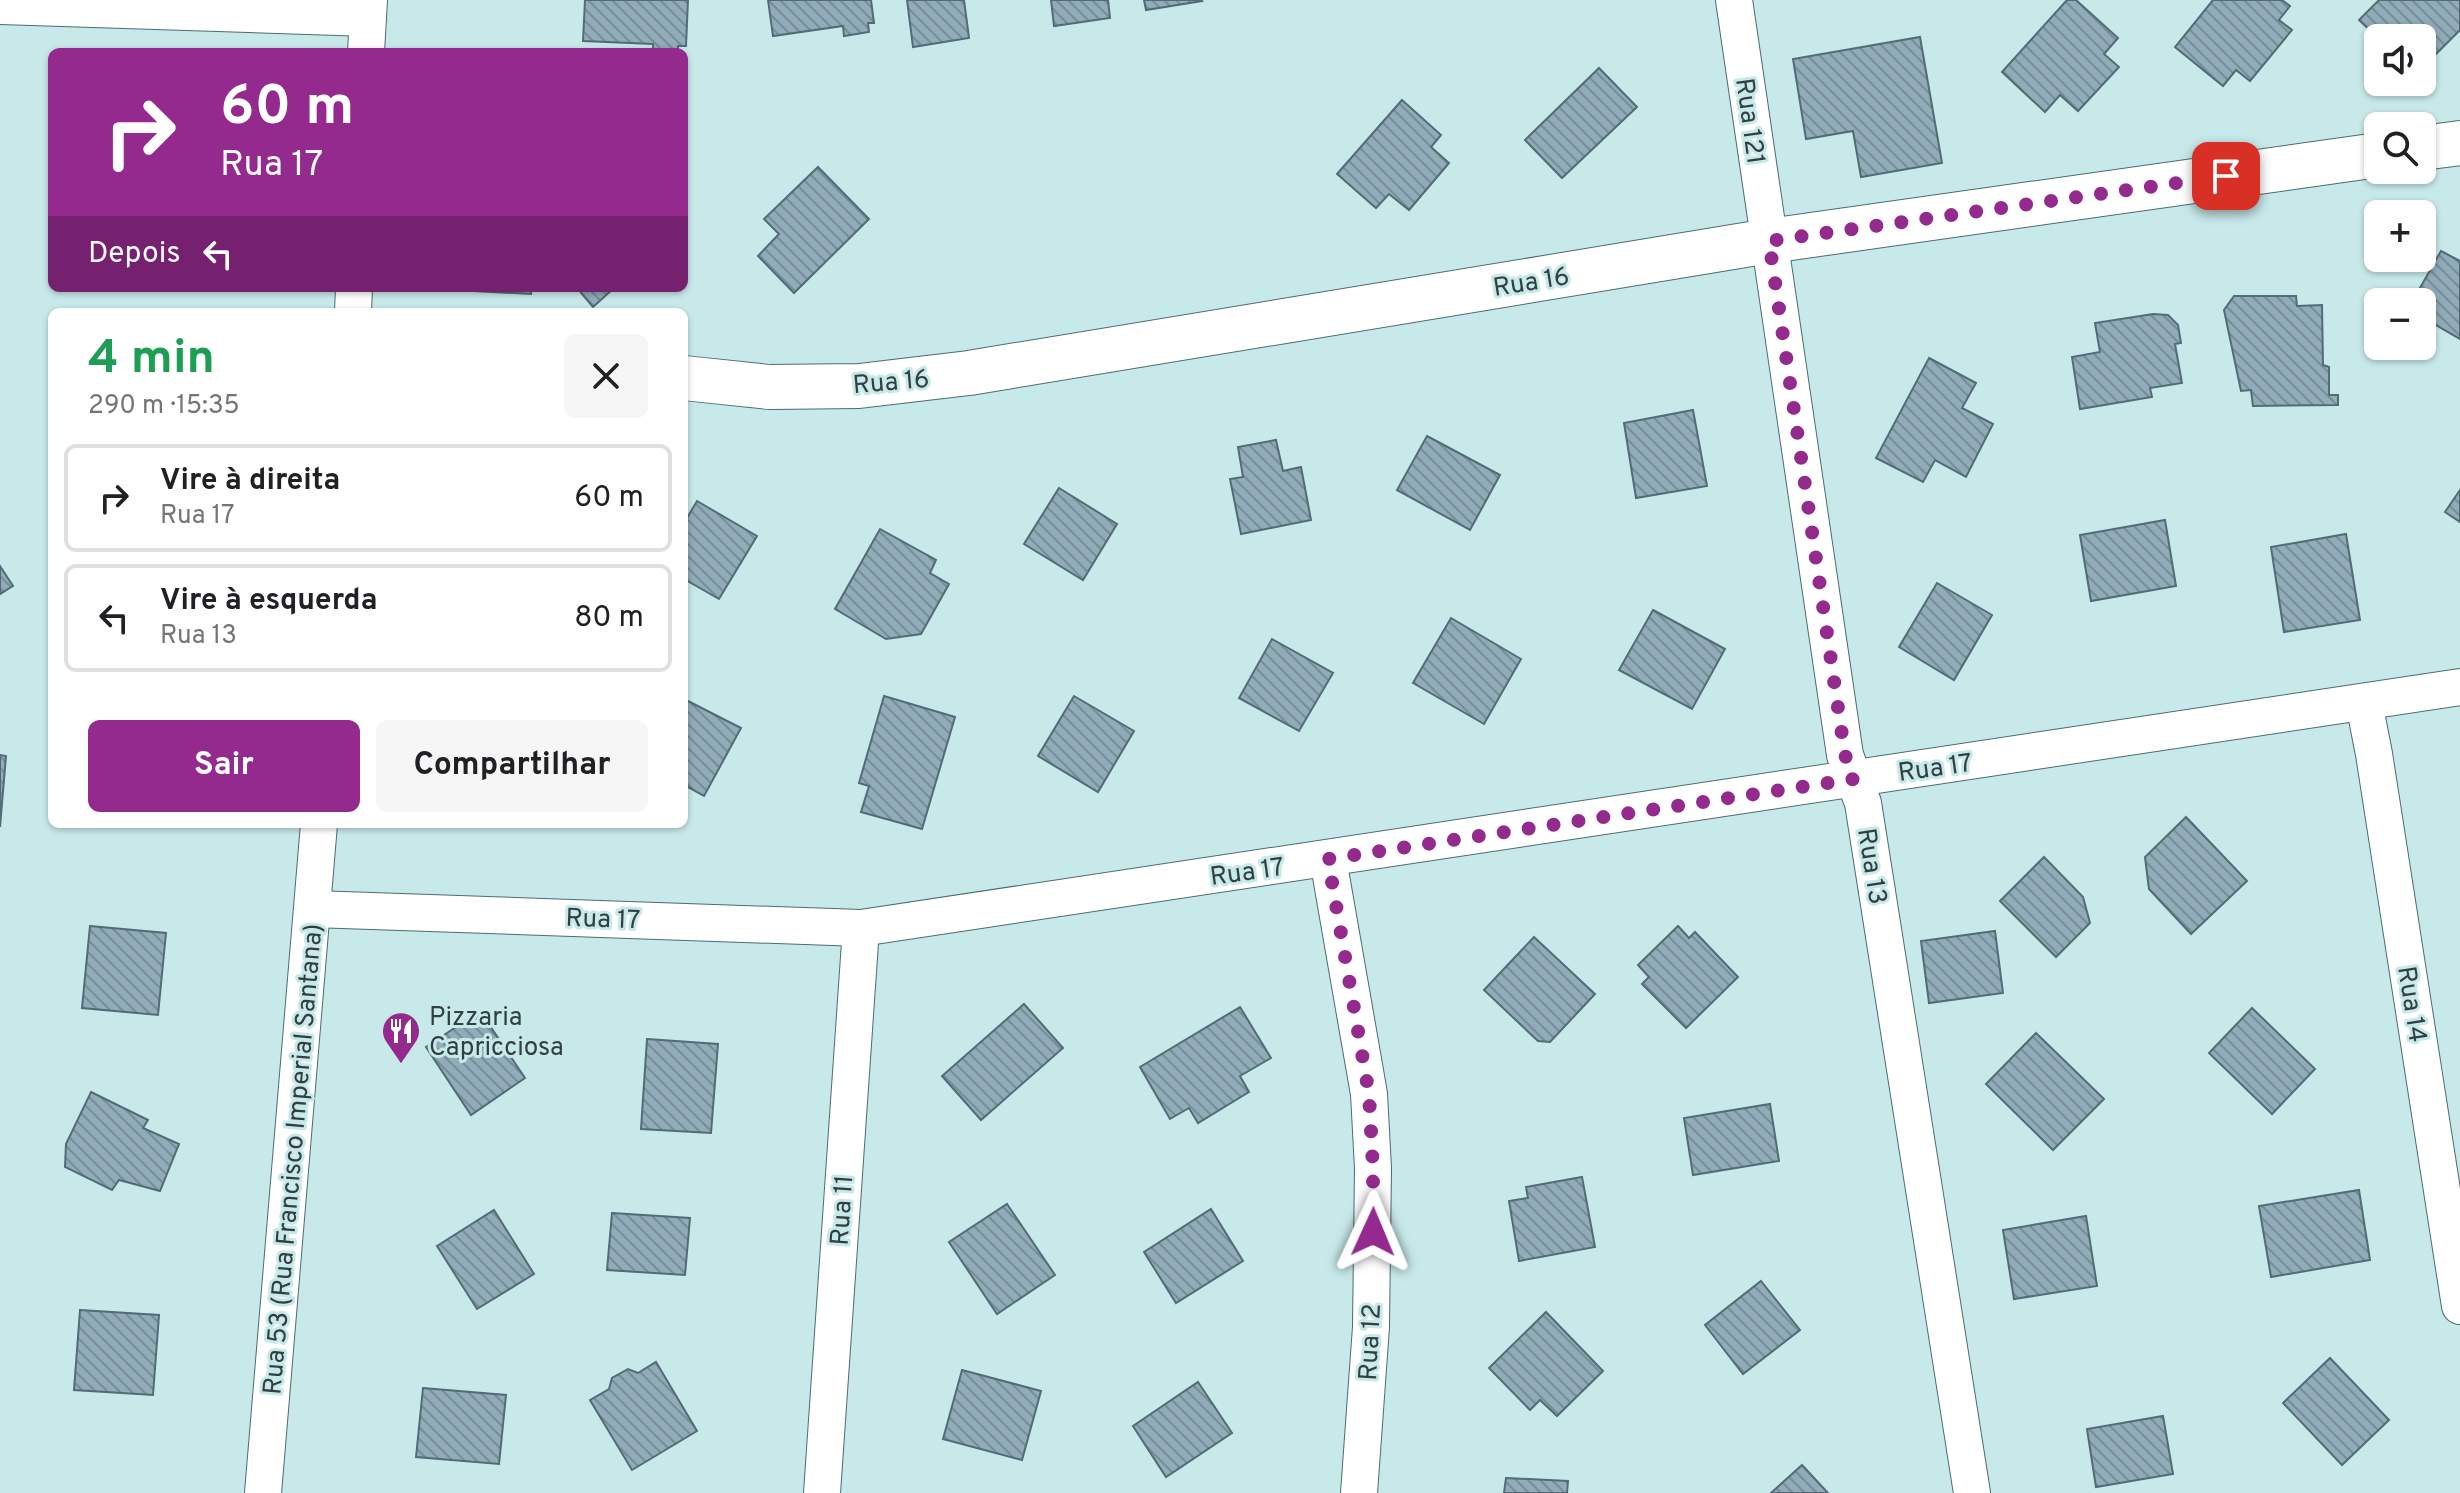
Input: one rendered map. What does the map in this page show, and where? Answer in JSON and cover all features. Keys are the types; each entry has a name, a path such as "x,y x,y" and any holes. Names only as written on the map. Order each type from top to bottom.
{"street":[{"name":"Rua 121","path":"1734,0 1769,241"},
{"path":"0,6 368,23"},
{"path":"2436,146 2460,143"},
{"name":"Rua 16","path":"688,378 769,387 859,386 969,373 1769,241 2364,157"},
{"name":"Rua 13","path":"1769,241 1845,755 1866,819 1972,1493"},
{"name":"Rua 17","path":"313,909 861,928 2460,687"},
{"name":"Rua 14","path":"2364,703 2460,1306"},
{"name":"Rua 53 (Rua Francisco Imperial Santana)","path":"263,1493 319,828"},
{"name":"Rua 12","path":"1328,859 1369,1094 1373,1168 1371,1327 1359,1493"},
{"name":"Rua 11","path":"822,1493 861,928"}],"building":[{"path":"585,0 688,0 686,46 653,48 653,44 583,41"},
{"path":"768,0 871,0 874,23 868,23 869,32 844,36 843,26 773,36"},
{"path":"907,0 964,0 969,38 913,47"},
{"path":"1051,0 1108,0 1110,18 1054,26"},
{"path":"1144,0 1201,0 1202,1 1146,10"},
{"path":"2067,0 2076,0 2118,38 2104,54 2119,67 2078,111 2060,95 2045,112 2002,72"},
{"path":"2213,0 2282,0 2290,6 2279,20 2292,30 2250,81 2236,70 2223,86 2175,47"},
{"path":"2379,0 2460,0 2460,30 2436,54 2436,24 2364,25 2359,20"},
{"path":"1920,37 1942,163 1861,177 1853,131 1806,139 1793,59"},
{"path":"1599,68 1637,107 1562,178 1525,140"},
{"path":"1402,100 1441,135 1431,147 1449,163 1409,210 1389,194 1376,208 1337,174"},
{"path":"818,167 869,219 794,293 758,256 779,234 764,219"},
{"path":"2441,251 2460,261 2460,339 2436,325 2436,288 2420,288 2429,272 2436,272 2436,260"},
{"path":"580,292 610,292 593,307"},
{"path":"2234,296 2296,296 2297,306 2322,305 2323,365 2329,367 2329,395 2338,395 2338,405 2253,406 2251,390 2241,391 2224,310"},
{"path":"2153,314 2168,315 2178,325 2181,343 2175,344 2182,383 2150,388 2152,397 2080,409 2072,357 2100,352 2095,323"},
{"path":"1929,358 1976,383 1962,408 1993,424 1966,477 1935,460 1923,482 1876,458"},
{"path":"1693,410 1707,486 1636,498 1624,423"},
{"path":"1427,436 1500,475 1470,530 1397,490"},
{"path":"1276,440 1283,471 1301,467 1311,520 1241,534 1230,479 1243,477 1238,447"},
{"path":"1059,488 1117,524 1083,580 1024,544"},
{"path":"2460,490 2460,522 2445,512"},
{"path":"697,501 757,536 719,599 688,581 688,516"},
{"path":"2165,520 2176,586 2091,601 2080,535"},
{"path":"880,529 936,560 930,573 949,584 921,634 886,639 835,609"},
{"path":"2346,534 2360,620 2284,632 2271,547"},
{"path":"0,566 13,586 0,594"},
{"path":"1937,583 1992,615 1954,680 1899,647"},
{"path":"1653,610 1725,649 1692,709 1619,670"},
{"path":"1451,618 1521,659 1484,724 1413,683"},
{"path":"1272,639 1333,673 1299,731 1239,698"},
{"path":"884,696 955,717 922,829 861,812 869,786 859,783"},
{"path":"1074,696 1134,731 1098,792 1038,756"},
{"path":"688,701 741,728 704,796 688,787"},
{"path":"0,755 6,756 0,827"},
{"path":"2186,817 2247,881 2191,934 2149,889 2145,857"},
{"path":"2044,857 2083,897 2090,923 2056,957 2000,901"},
{"path":"90,926 166,933 158,1015 82,1008"},
{"path":"1678,926 1689,938 1695,932 1738,977 1686,1028 1642,984 1649,977 1638,965"},
{"path":"1995,931 2003,993 1929,1003 1921,941"},
{"path":"1534,937 1595,994 1550,1042 1538,1041 1484,990"},
{"path":"1024,1004 1063,1048 981,1120 942,1076"},
{"path":"1240,1007 1271,1058 1240,1076 1249,1092 1198,1123 1189,1108 1170,1119 1140,1067"},
{"path":"2252,1008 2315,1069 2272,1114 2209,1053"},
{"path":"480,1011 525,1078 471,1115 426,1047"},
{"path":"2036,1033 2104,1099 2053,1150 1986,1084"},
{"path":"647,1039 718,1044 711,1133 641,1129"},
{"path":"91,1092 148,1120 143,1128 179,1144 160,1191 119,1180 112,1190 65,1167 66,1144"},
{"path":"1770,1104 1779,1161 1693,1175 1684,1118"},
{"path":"1582,1177 1595,1247 1519,1261 1509,1201 1528,1198 1526,1187"},
{"path":"2359,1190 2370,1260 2271,1277 2259,1206"},
{"path":"1007,1204 1055,1275 997,1314 949,1242"},
{"path":"1211,1209 1243,1261 1176,1303 1144,1252"},
{"path":"494,1210 534,1274 477,1309 437,1246"},
{"path":"612,1213 690,1218 685,1275 607,1270"},
{"path":"2086,1216 2097,1286 2014,1299 2003,1230"},
{"path":"1761,1281 1800,1330 1743,1374 1705,1325"},
{"path":"80,1310 159,1315 153,1395 74,1390"},
{"path":"1546,1312 1603,1371 1557,1416 1540,1400 1530,1410 1489,1368"},
{"path":"2330,1358 2389,1420 2342,1465 2283,1403"},
{"path":"656,1362 697,1431 632,1470 590,1400 609,1389 612,1378 628,1369 638,1373"},
{"path":"962,1370 1041,1391 1022,1460 943,1439"},
{"path":"1198,1382 1232,1433 1166,1477 1133,1426"},
{"path":"423,1388 506,1395 499,1464 416,1457"},
{"path":"2163,1416 2173,1474 2096,1487 2087,1429"},
{"path":"1802,1465 1828,1493 1771,1493"},
{"path":"1506,1478 1568,1481 1567,1493 1504,1493"}],"place":[{"name":"Pizzaria Capricciosa","path":"401,1065"}],"route":[{"path":"1373,1232 1369,1094 1328,859 1854,779 1845,755 1769,241 2226,176"}]}
